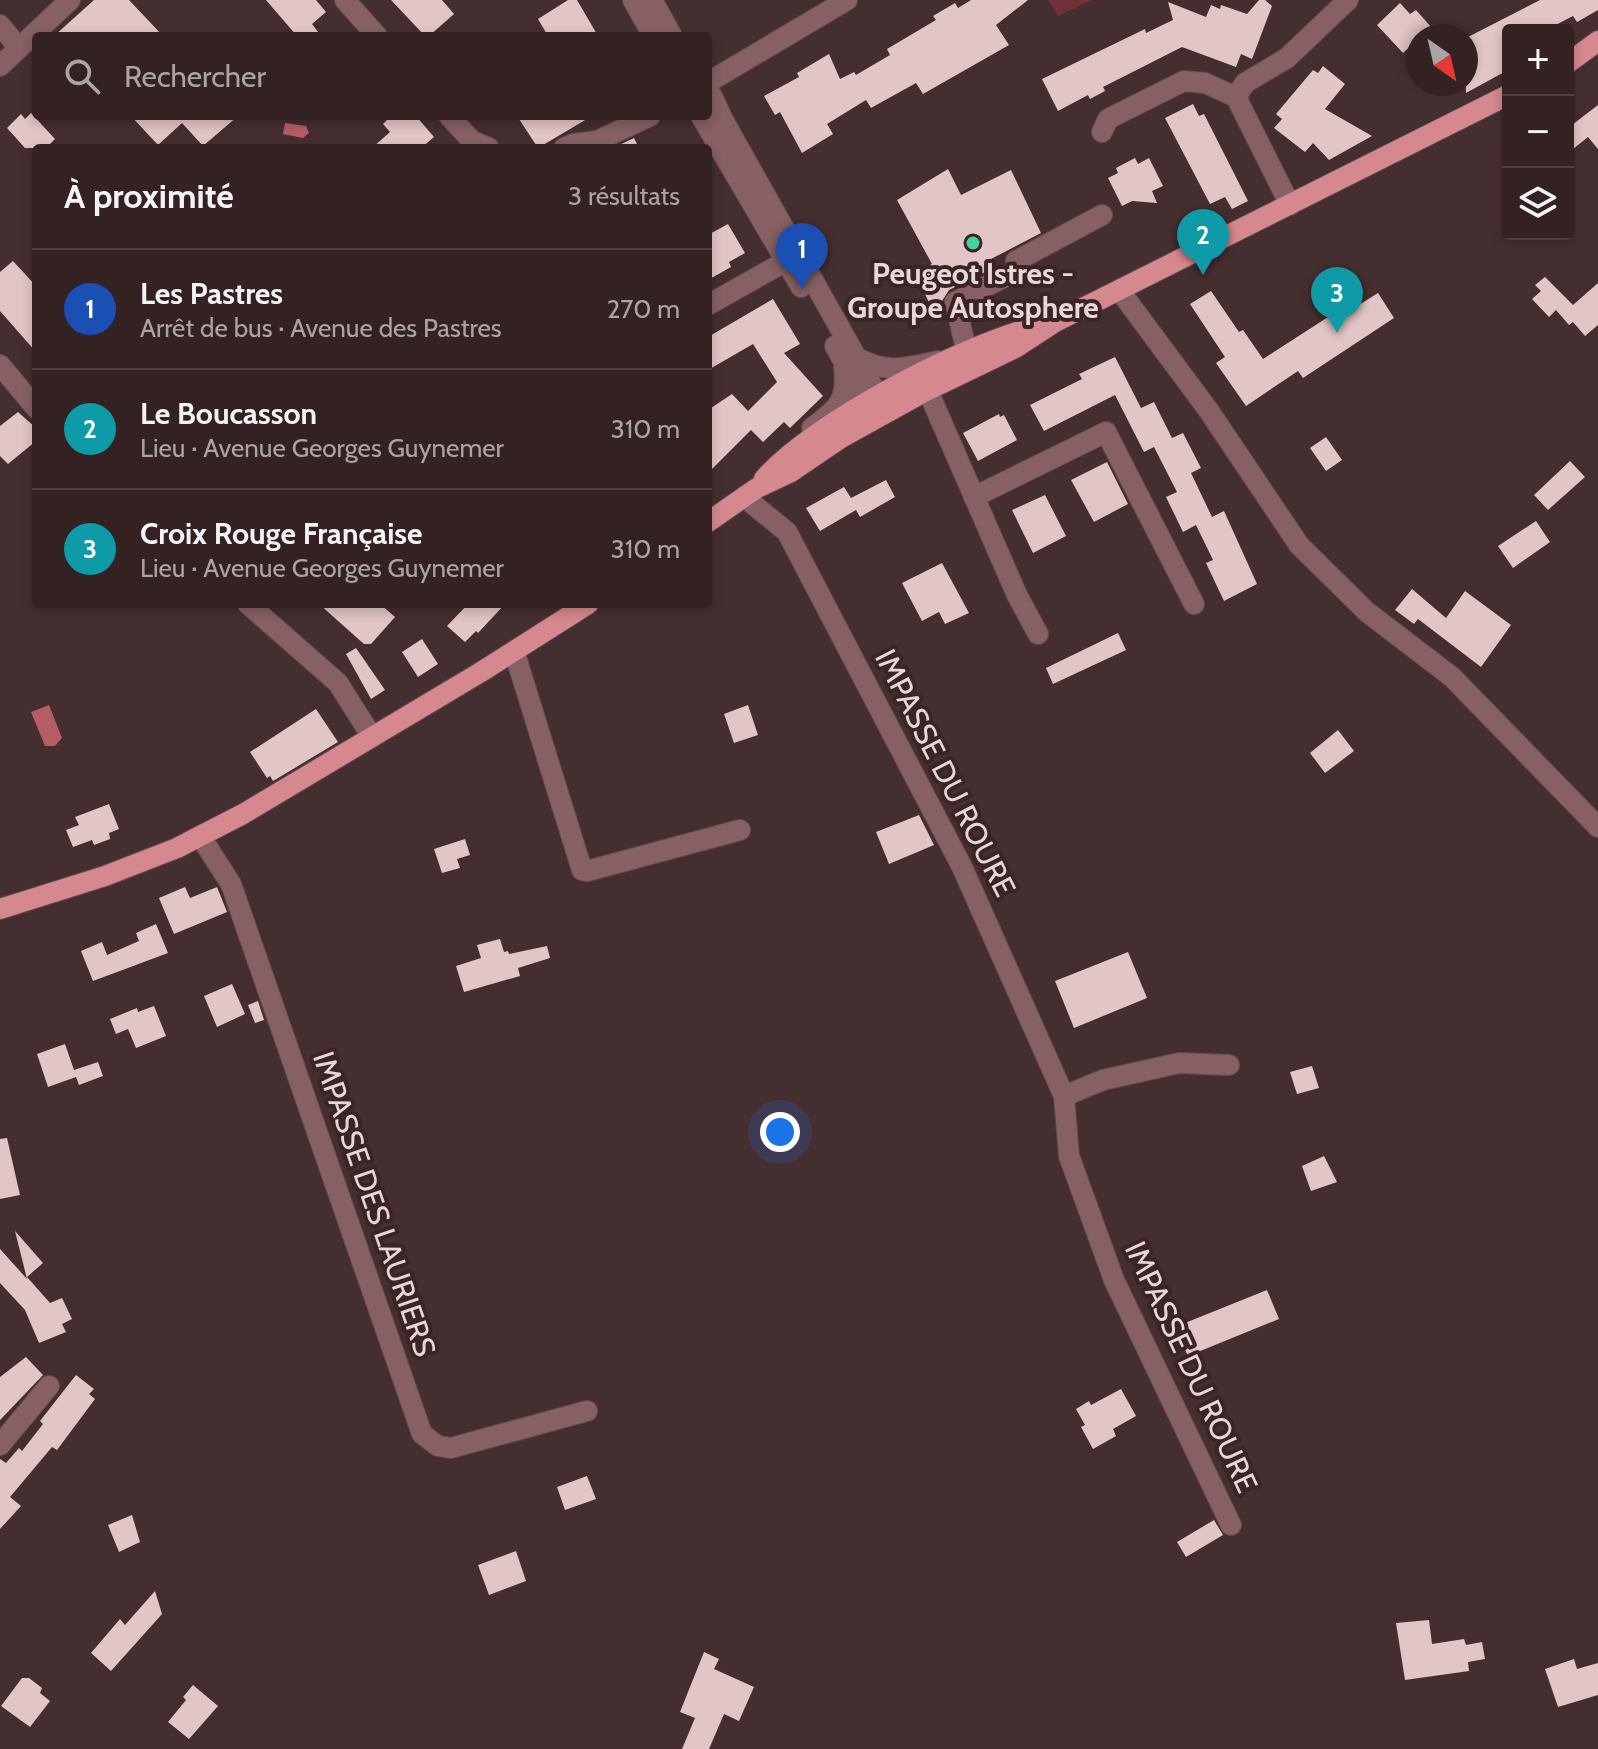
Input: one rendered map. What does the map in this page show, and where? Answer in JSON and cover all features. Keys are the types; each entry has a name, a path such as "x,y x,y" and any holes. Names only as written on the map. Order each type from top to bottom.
{"main road":[{"path":"1574,59 1598,41"},
{"path":"1574,62 1598,52"},
{"path":"712,519 797,459 928,391 967,359 1015,348 1055,322 1506,96"},
{"path":"0,909 105,876 200,836 243,814 514,651 572,608"}],"street":[{"path":"36,32 70,0"},
{"path":"345,0 373,32"},
{"path":"633,0 651,32"},
{"path":"652,0 670,32"},
{"path":"712,87 847,0"},
{"path":"1236,97 1245,83 1287,58 1348,0"},
{"path":"0,25 19,48"},
{"path":"0,66 32,36"},
{"path":"1102,132 1108,119 1184,81 1205,83 1236,97 1290,205"},
{"path":"712,93 722,118 850,360 846,390 840,404 810,430 797,459"},
{"path":"453,120 472,141 479,144"},
{"path":"573,144 597,141 642,120"},
{"path":"703,120 786,261 850,360 874,389 874,402"},
{"path":"967,359 955,302 1019,270 1016,261 1102,215"},
{"path":"712,303 786,261"},
{"path":"1120,291 1209,411 1299,545 1367,612 1452,677 1598,827"},
{"path":"850,360 894,371 967,359"},
{"path":"797,459 874,402 923,382 967,359"},
{"path":"0,365 32,403"},
{"path":"928,391 1017,595 1038,634"},
{"path":"974,497 1106,432 1194,604"},
{"name":"IMPASSE DU ROURE","path":"750,492 787,532 962,867 1064,1096 1069,1156 1114,1280 1231,1525"},
{"path":"253,608 338,683 372,737"},
{"path":"514,651 582,870 740,830"},
{"name":"IMPASSE DES LAURIERS","path":"200,836 231,884 422,1434 438,1446 451,1448 587,1411"},
{"path":"1064,1096 1103,1080 1179,1063 1229,1065"},
{"path":"0,1445 49,1386"}],"shaded area":[{"path":"1048,0 1092,0 1058,16"},
{"path":"285,123 306,126 309,133 303,138 283,134"},
{"path":"49,705 62,738 55,746 45,746 31,712"}],"building":[{"path":"94,0 129,0 159,32 58,32"},
{"path":"266,0 316,0 326,12 312,24 318,32 294,32"},
{"path":"391,0 442,0 454,14 434,32 421,32"},
{"path":"568,0 577,0 596,32 546,32 538,19"},
{"path":"971,0 1028,0 996,25 1009,45 923,94 916,83 871,108 866,100 827,124 833,134 802,153 780,112 775,115 764,96 799,77 797,73 829,54 840,79 854,72 856,75 890,55 887,49 936,20 933,16 955,3 958,8"},
{"path":"1259,0 1265,0 1272,6 1252,59 1241,54 1236,67 1182,47 1103,87 1105,91 1090,99 1088,95 1058,111 1042,79 1145,29 1146,33 1173,20 1168,2 1206,17 1211,5 1220,9 1221,5 1247,14"},
{"path":"1540,0 1598,0 1598,10 1577,22 1573,16 1558,24 1502,24 1502,73 1478,86 1478,32"},
{"path":"1400,3 1410,14 1416,10 1428,24 1406,24 1406,50 1403,53 1377,25"},
{"path":"1323,66 1345,84 1325,109 1372,136 1329,160 1313,143 1305,152 1274,128 1282,119 1276,114 1313,70 1318,73"},
{"path":"1193,104 1199,116 1204,114 1248,201 1232,209 1225,197 1210,204 1165,118"},
{"path":"1598,105 1598,149 1588,137 1574,148 1574,123"},
{"path":"31,113 32,120 37,120 55,139 50,144 32,144 32,148 25,148 7,128 21,114 25,119"},
{"path":"135,120 233,120 205,144 201,144 182,123 157,144"},
{"path":"387,120 419,120 434,137 426,144 376,144 390,132 383,124"},
{"path":"520,120 585,120 545,144 535,144"},
{"path":"634,138 637,144 621,144"},
{"path":"1135,158 1138,164 1149,158 1163,186 1152,191 1157,203 1132,201 1122,206 1108,178 1118,173 1116,168"},
{"name":"Peugeot Istres - Groupe Autosphere","path":"948,169 961,195 1011,170 1041,233 991,259 995,267 949,290 942,301 931,307 915,272 932,264 897,200"},
{"path":"728,224 745,253 729,262 731,267 712,278 712,233"},
{"path":"13,261 32,282 32,347 0,311 0,272"},
{"path":"1545,277 1573,305 1598,283 1598,325 1585,336 1573,322 1569,325 1556,310 1549,317 1532,299 1541,291 1535,285"},
{"path":"1211,291 1239,332 1243,330 1263,359 1342,308 1346,313 1378,293 1394,318 1303,378 1298,371 1246,406 1216,363 1225,357 1190,304"},
{"path":"773,299 800,344 784,353 823,396 790,428 784,422 763,442 751,430 712,469 712,407 732,394 748,411 777,382 753,344 712,368 712,335"},
{"path":"1115,357 1141,408 1154,402 1172,438 1183,433 1201,468 1191,473 1212,517 1224,511 1257,584 1224,601 1206,563 1213,560 1196,525 1183,532 1166,497 1177,492 1154,447 1144,452 1115,395 1044,431 1030,405 1082,379 1079,374"},
{"path":"18,412 32,424 32,444 8,464 0,456 0,426"},
{"path":"999,414 1000,417 1004,415 1017,440 978,461 963,433"},
{"path":"1326,437 1342,460 1326,471 1310,448"},
{"path":"1570,461 1585,477 1548,510 1534,495"},
{"path":"1107,462 1128,504 1094,522 1071,480"},
{"path":"886,480 895,497 860,517 856,510 820,531 806,508 844,487 851,498"},
{"path":"1045,495 1066,536 1033,553 1012,510"},
{"path":"1536,521 1550,542 1513,568 1498,546"},
{"path":"942,563 969,613 945,624 939,612 922,621 902,583"},
{"path":"1412,589 1446,618 1465,591 1511,625 1481,667 1418,619 1414,624 1395,610"},
{"path":"324,608 385,608 395,617 371,644 364,644"},
{"path":"464,608 501,608 465,642 447,626"},
{"path":"1118,633 1126,650 1053,684 1046,668"},
{"path":"422,639 438,664 418,677 402,652"},
{"path":"356,648 385,690 371,699 346,654"},
{"path":"748,705 758,735 734,743 724,714"},
{"path":"316,709 338,742 273,781 270,776 267,778 250,752"},
{"path":"1338,730 1354,751 1325,773 1310,753"},
{"path":"109,804 119,829 109,833 110,839 94,845 92,840 73,847 66,830 79,825 75,817"},
{"path":"919,815 934,845 889,864 876,832"},
{"path":"465,839 470,855 457,859 460,868 442,873 434,849"},
{"path":"185,887 190,898 217,887 227,912 174,934 159,898"},
{"path":"156,924 168,953 93,981 81,951 102,942 107,955 139,941 136,933"},
{"path":"500,939 504,952 508,951 509,954 547,946 550,958 518,968 520,976 464,992 456,966 481,958 477,945"},
{"path":"1128,952 1147,998 1074,1028 1055,981"},
{"path":"232,984 245,1014 217,1027 204,996"},
{"path":"258,1001 264,1020 255,1023 248,1005"},
{"path":"154,1006 166,1036 136,1048 128,1029 116,1034 110,1019 137,1008 138,1012"},
{"path":"65,1044 74,1070 98,1062 103,1076 79,1085 76,1077 48,1087 37,1054"},
{"path":"1312,1066 1319,1088 1297,1094 1290,1072"},
{"path":"7,1138 20,1195 0,1199 0,1139"},
{"path":"1324,1156 1337,1182 1311,1191 1302,1166"},
{"path":"15,1231 43,1263 27,1277 50,1303 62,1298 72,1319 62,1324 66,1332 39,1343 25,1310 0,1283 0,1249 27,1279"},
{"path":"1267,1290 1279,1319 1188,1356 1175,1327"},
{"path":"26,1357 43,1375 0,1420 0,1377"},
{"path":"76,1375 94,1389 89,1394 95,1399 57,1450 52,1447 10,1497 21,1506 0,1529 0,1459 6,1463 19,1448 22,1451 43,1424 40,1421"},
{"path":"1121,1389 1136,1416 1113,1429 1116,1436 1093,1449 1081,1427 1085,1425 1076,1409 1089,1401 1091,1405"},
{"path":"587,1476 596,1499 565,1510 557,1487"},
{"path":"132,1515 140,1542 119,1552 108,1525"},
{"path":"1214,1520 1223,1535 1186,1557 1177,1542"},
{"path":"516,1551 526,1581 489,1595 478,1565"},
{"path":"155,1591 162,1614 111,1671 91,1653 120,1619 125,1625"},
{"path":"1429,1620 1432,1644 1464,1639 1466,1645 1482,1642 1485,1659 1468,1662 1469,1671 1405,1680 1396,1623"},
{"path":"704,1652 719,1659 714,1669 754,1687 739,1721 724,1714 709,1749 682,1749 695,1718 680,1712"},
{"path":"1574,1659 1577,1669 1598,1663 1598,1695 1558,1707 1545,1669"},
{"path":"22,1678 29,1678 42,1688 40,1693 50,1701 30,1727 1,1706"},
{"path":"193,1685 218,1706 189,1739 168,1722 186,1700 183,1697"}],"place":[{"name":"Peugeot Istres - Groupe Autosphere","path":"973,243"},
{"name":"Le Boucasson","path":"1203,275"},
{"name":"Les Pastres","path":"802,289"},
{"name":"Croix Rouge Française","path":"1337,333"}]}
